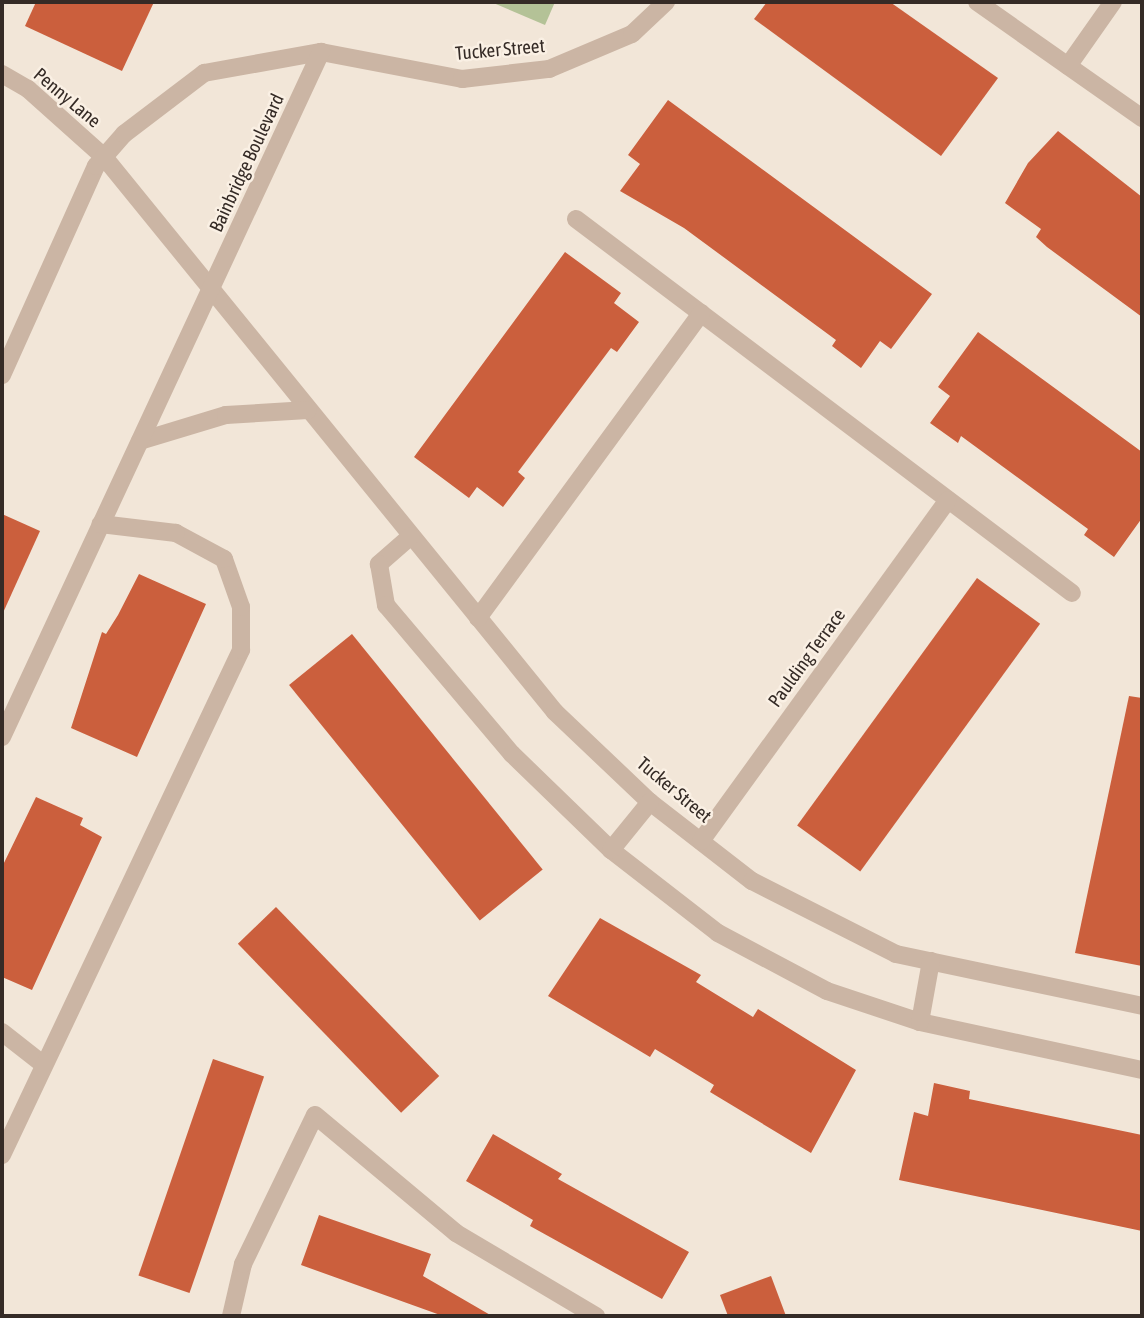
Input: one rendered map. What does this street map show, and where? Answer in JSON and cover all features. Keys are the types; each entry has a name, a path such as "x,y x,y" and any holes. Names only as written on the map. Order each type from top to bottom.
{"street":[{"name":"Tucker Street","path":"321,52 463,79 549,69 632,34 666,2"},
{"path":"977,2 1142,118"},
{"path":"1068,66 1113,2"},
{"name":"Bainbridge Boulevard","path":"2,375 104,157 124,134 204,73 321,52"},
{"name":"Bainbridge Boulevard","path":"2,737 321,52"},
{"name":"Penny Lane","path":"2,74 28,89 104,157"},
{"name":"Tucker Street","path":"104,157 210,291 555,712 650,802 752,881 896,954 1142,1006"},
{"path":"576,219 1073,593"},
{"path":"478,618 701,313"},
{"path":"140,441 226,415 307,410"},
{"name":"Paulding Terrace","path":"701,841 948,500"},
{"path":"2,1155 241,650 241,607 224,559 176,533 101,524"},
{"path":"411,536 379,564 386,606 512,754 611,850 719,933 827,991 920,1022 1142,1070"},
{"path":"611,850 650,802"},
{"path":"920,1022 931,961"},
{"path":"2,1032 44,1065"},
{"path":"231,1316 243,1264 315,1115 456,1233 596,1316"}],"green space":[{"path":"491,2 555,2 545,25"}],"building":[{"path":"36,2 154,2 122,71 25,26"},
{"path":"767,2 890,2 998,78 941,156 754,19"},
{"path":"668,100 932,294 891,349 880,341 861,368 832,346 836,340 684,228 620,191 640,164 628,155"},
{"path":"1058,131 1142,197 1142,317 1047,247 1036,237 1041,229 1005,203 1028,163"},
{"path":"565,252 621,293 614,303 639,322 617,352 611,348 518,472 525,478 503,507 477,487 469,498 414,457"},
{"path":"978,332 1142,452 1142,518 1114,557 1084,535 1088,529 961,436 958,443 930,423 950,396 938,387"},
{"path":"2,514 40,531 2,615"},
{"path":"139,574 206,604 137,757 71,728 102,632 106,634"},
{"path":"977,578 1040,624 860,871 797,826"},
{"path":"352,634 543,869 480,920 289,685"},
{"path":"1129,696 1142,698 1142,966 1075,953"},
{"path":"36,797 83,818 80,825 102,837 32,990 2,977 2,867"},
{"path":"276,907 439,1076 401,1113 238,944"},
{"path":"600,918 701,975 696,982 753,1017 758,1009 856,1070 811,1153 710,1092 714,1085 655,1049 650,1057 548,996"},
{"path":"213,1059 264,1077 190,1293 138,1276"},
{"path":"934,1083 970,1091 969,1099 1142,1135 1142,1231 899,1180 914,1112 928,1116"},
{"path":"493,1134 562,1174 558,1179 689,1252 662,1299 530,1226 533,1220 466,1181"},
{"path":"319,1215 431,1254 423,1276 492,1316 443,1316 301,1265"},
{"path":"771,1276 786,1316 728,1316 720,1295"}]}
